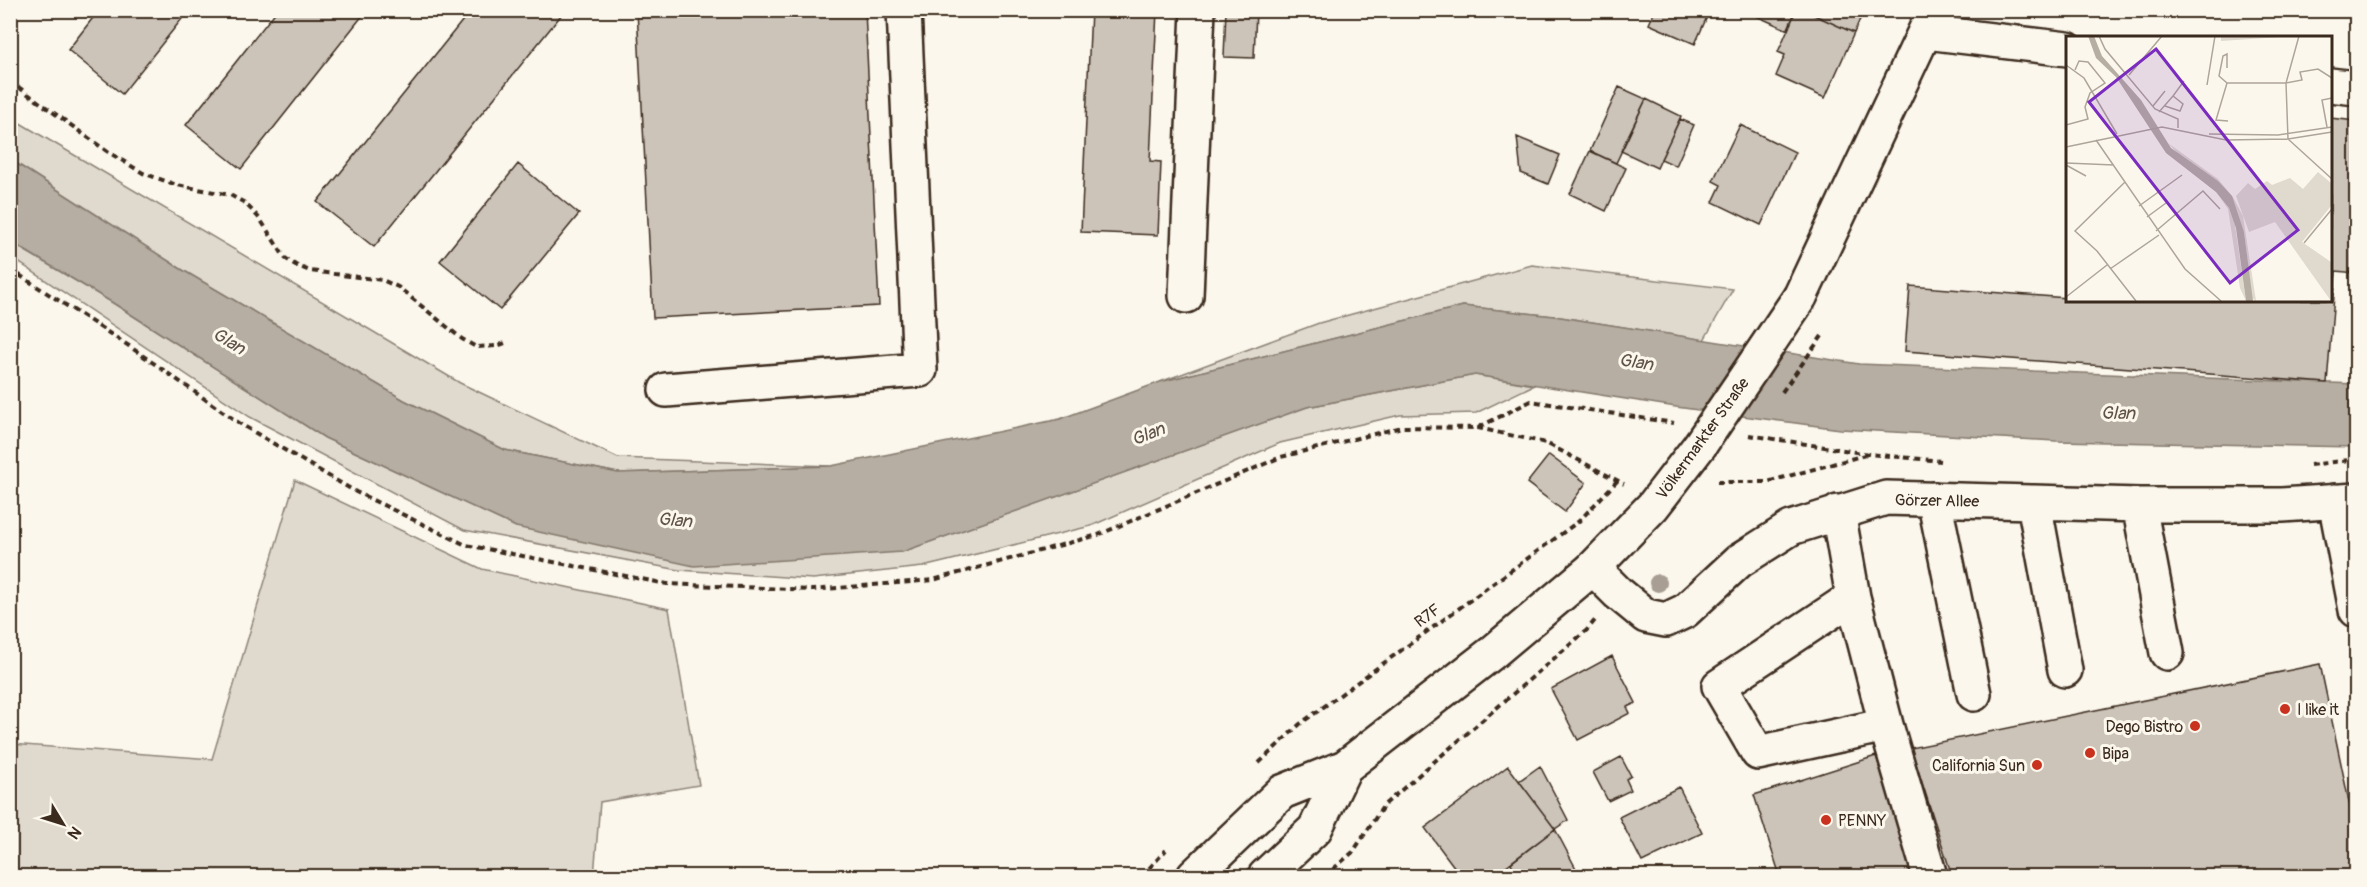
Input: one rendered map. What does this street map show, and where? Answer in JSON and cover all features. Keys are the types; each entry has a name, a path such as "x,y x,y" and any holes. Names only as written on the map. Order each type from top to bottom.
{"main road":[{"path":"666,390 920,370 904,10"},
{"path":"1186,296 1198,10"},
{"path":"1930,21 2066,49"},
{"name":"Völkermarkter Straße","path":"1194,876 1282,792 1345,767 1492,653 1593,568 1653,506 1700,445 1800,297 1930,21"},
{"path":"2331,85 2356,88"},
{"name":"Görzer Allee","path":"1593,568 1646,616 1666,620 1685,611 1739,561 1791,528 1886,498 2139,505 2282,505 2346,500 2356,610"},
{"path":"1934,499 1974,694"},
{"path":"2034,503 2065,670"},
{"path":"2139,505 2167,653"},
{"path":"1838,512 1853,597 1886,725 1930,876"},
{"path":"1853,597 1719,686 1758,753 1886,725"},
{"name":"Völkermarkter Straße","path":"1265,876 1315,829 1345,767"}],"path":[{"path":"10,81 108,153 143,173 177,185 230,195 245,203 260,219 285,258 297,266 310,271 382,280 398,287 462,339 476,347 497,346 508,342"},
{"name":"R7F","path":"10,269 129,346 242,425 356,492 406,516 466,544 667,584 813,590 933,580 1098,535 1281,457 1402,427 1478,428 1546,443 1618,480 1579,521 1300,724 1258,764"},
{"path":"1716,482 1767,482 1869,454"},
{"path":"1325,876 1353,852 1384,805 1587,630 1618,593"},
{"path":"1142,876 1175,842"}],"shaded area":[{"path":"10,117 460,383 618,458 831,466 618,473 505,450 404,400 181,269 11,160"},
{"path":"10,242 113,303 325,438 516,527 902,552 1307,407 1475,375 1534,385 1476,413 1400,415 1280,443 1091,526 923,567 813,579 679,570 464,530 250,417 11,257"},
{"path":"1532,265 1733,289 1704,340 1554,316 1463,306 1160,382 1319,323"},
{"path":"295,480 482,569 669,609 699,785 600,802 594,876 11,876 11,744 212,759"}],"water":[{"name":"Glan","path":"11,160 181,269 404,400 505,450 618,473 831,466 1060,419 1160,382 1463,306 1554,316 1859,364 2356,384 2356,447 2056,441 1840,429 1676,407 1475,375 1307,407 902,552 694,566 516,527 325,438 113,303 11,242"}],"building":[{"path":"99,10 189,10 122,94 68,50"},
{"path":"277,10 367,10 241,169 186,125"},
{"path":"471,10 557,10 562,14 374,247 317,202"},
{"path":"637,10 865,10 879,306 653,318"},
{"path":"1091,10 1157,10 1150,161 1161,162 1158,235 1081,232"},
{"path":"1226,10 1256,10 1254,58 1224,57"},
{"path":"1655,10 1710,10 1695,44 1649,24"},
{"path":"1743,10 1796,10 1788,30"},
{"path":"1796,10 1803,10 1854,33 1825,98 1776,76 1785,55 1778,52"},
{"path":"1803,10 1864,10 1854,33"},
{"path":"1619,87 1646,99 1616,163 1590,151"},
{"path":"1646,99 1681,116 1657,168 1621,151"},
{"path":"2331,118 2356,121 2356,273 2336,271 2327,383 1905,351 1910,286 2066,298 2066,302 2331,302"},
{"path":"1680,119 1694,125 1676,166 1661,159"},
{"path":"1740,125 1795,152 1761,225 1713,202 1721,185 1713,181"},
{"path":"1517,137 1560,155 1548,184 1521,173"},
{"path":"1590,151 1626,168 1606,211 1570,194"},
{"path":"518,164 579,214 500,310 440,261"},
{"path":"1549,455 1586,483 1565,512 1527,483"},
{"path":"1612,656 1636,703 1627,707 1630,713 1578,740 1551,689"},
{"path":"2320,664 2356,835 2356,876 1952,876 1911,748"},
{"path":"1876,756 1916,876 1780,876 1754,795"},
{"path":"1621,757 1631,776 1626,779 1631,790 1608,801 1593,772"},
{"path":"1508,766 1555,829 1493,876 1461,876 1425,828"},
{"path":"1540,766 1568,820 1555,829 1519,781"},
{"path":"1679,787 1702,833 1642,862 1619,817"},
{"path":"1555,829 1580,876 1518,876 1511,863"}],"place":[{"name":"I like it","path":"2285,709"},
{"name":"Dego Bistro","path":"2195,726"},
{"name":"Bipa","path":"2090,753"},
{"name":"California Sun","path":"2037,765"},
{"name":"PENNY","path":"1826,820"}]}
